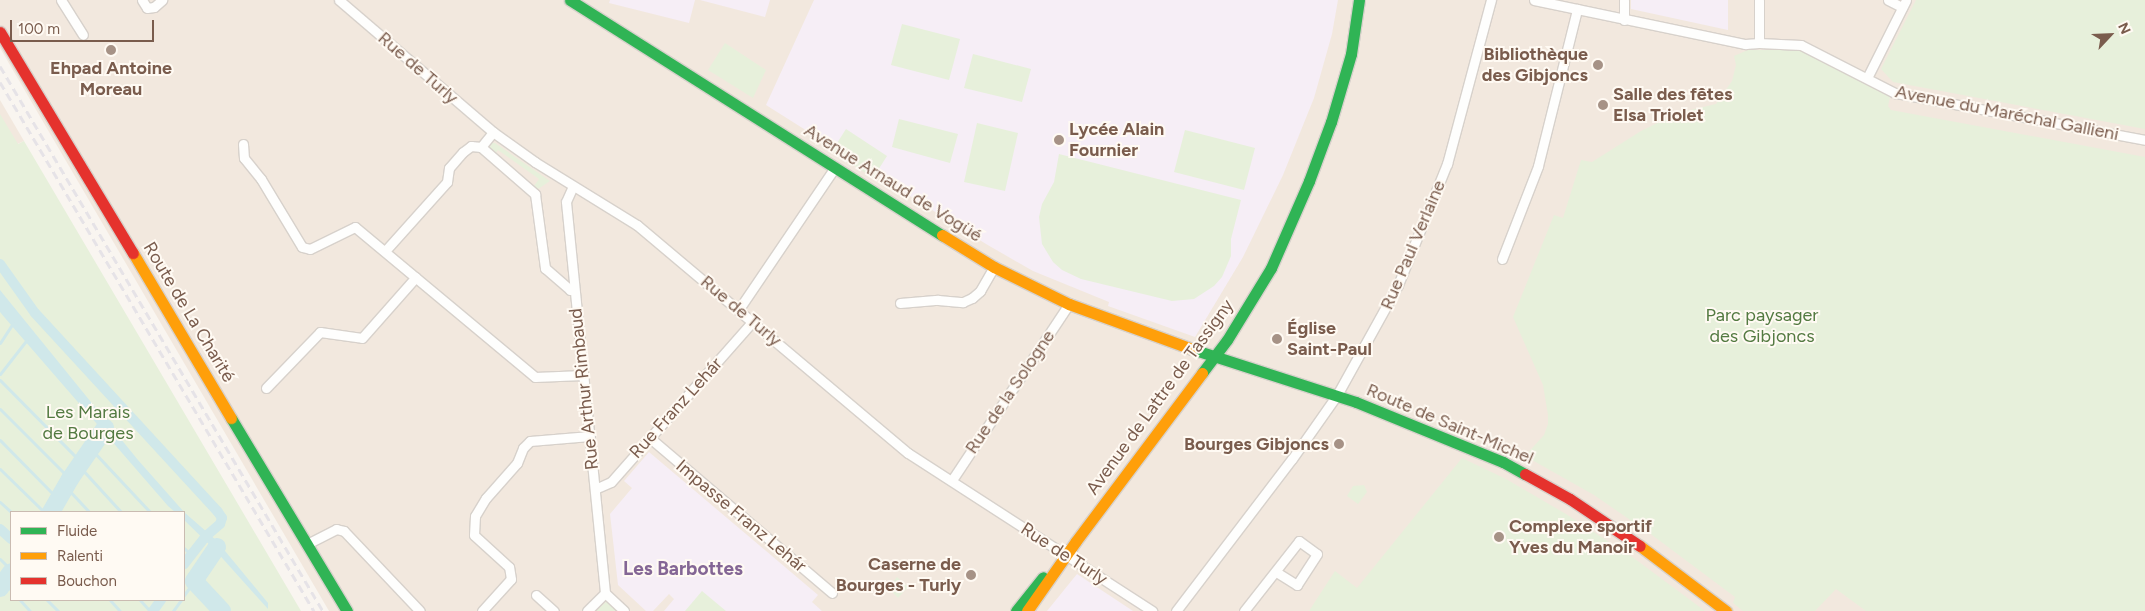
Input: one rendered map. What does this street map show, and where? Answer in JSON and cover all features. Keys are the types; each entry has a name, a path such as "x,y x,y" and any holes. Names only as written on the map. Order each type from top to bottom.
{"main road":[{"name":"Avenue de Lattre de Tassigny","path":"1027,611 1066,555 1216,356 1271,268 1310,182 1351,54 1359,0"},
{"name":"Avenue Arnaud de Vogüé","path":"576,2 994,267 1069,304 1160,338 1216,356"},
{"name":"Route de La Charité","path":"0,32 347,611"},
{"name":"Route de Saint-Michel","path":"1216,356 1337,395 1503,462 1570,500 1642,547 1726,611"},
{"name":"Avenue de Lattre de Tassigny","path":"1016,611 1050,569 1066,555"}],"street":[{"path":"61,0 83,36"},
{"path":"144,4 154,8 162,0"},
{"name":"Rue de Turly","path":"339,0 493,132 573,186 638,225 906,451 1152,611"},
{"name":"Rue Paul Verlaine","path":"1176,611 1292,459 1337,395 1398,285 1438,190 1491,0"},
{"name":"Avenue du Maréchal Gallieni","path":"1534,0 1745,44 1801,45 1895,93 2145,140"},
{"path":"1624,0 1624,20"},
{"path":"1759,0 1759,43"},
{"path":"1867,78 1904,4 1888,0"},
{"path":"1502,259 1538,166 1577,9"},
{"path":"481,147 493,132"},
{"path":"243,144 244,158 261,179 302,247 310,249 355,227 535,377 583,375"},
{"path":"385,251 447,182 449,168 463,152 472,146 481,147 535,194 545,268 570,290 574,290"},
{"path":"739,309 835,167"},
{"name":"Rue Arthur Rimbaud","path":"573,186 566,202 605,593"},
{"path":"900,303 938,300 963,302 972,298 980,291 994,267"},
{"path":"266,388 320,332 362,338 416,277"},
{"name":"Rue de la Sologne","path":"952,480 1069,304"},
{"name":"Rue Franz Lehár","path":"595,489 611,482 753,321"},
{"path":"482,611 511,579 509,568 474,535 475,516 486,498 517,463 523,448 530,441 590,436"},
{"name":"Impasse Franz Lehár","path":"650,438 832,593"},
{"path":"307,544 336,529 344,531 420,611"},
{"path":"1244,611 1299,541 1318,554 1297,585 1276,572"},
{"path":"588,611 605,593 624,611"},
{"path":"536,595 554,611"}],"shaded area":[{"path":"0,0 2145,0 2145,611 329,611 0,48"},
{"path":"610,0 695,0 689,23 609,3"},
{"path":"700,0 770,0 765,17"},
{"name":"Lycée Alain Fournier","path":"814,0 1338,0 1332,34 1314,98 1283,175 1243,257 1195,337 1108,306 1109,302 1033,271 986,244 766,105"},
{"path":"1631,0 1728,0 1728,30 1631,9"},
{"path":"0,100 24,141 0,152"},
{"path":"649,452 818,595 812,602 822,611 664,611 674,599 669,594 653,611 646,611 618,585 610,514 632,488 624,481"},
{"path":"1077,574 1133,611 1047,611"}],"green space":[{"path":"1916,0 2145,0 2145,129 1893,82 1881,69"},
{"path":"902,24 960,39 949,80 891,65"},
{"path":"725,43 766,70 753,98 708,70"},
{"name":"Parc paysager des Gibjoncs","path":"1748,50 1797,50 1814,56 1890,97 1888,106 1891,110 2145,157 2145,611 1866,611 1836,589 1815,611 1743,611 1733,603 1735,597 1652,535 1594,495 1525,456 1544,435 1548,424 1548,415 1543,385 1513,317 1554,215 1563,218 1581,160 1592,162 1641,131 1678,113 1716,104 1732,81 1736,65 1734,56"},
{"path":"973,54 1031,69 1022,102 964,88"},
{"name":"Les Marais de Bourges","path":"0,114 18,144 24,141 301,611 0,611"},
{"path":"899,119 958,134 950,163 892,147"},
{"path":"977,123 1018,133 1005,191 964,182"},
{"path":"846,129 887,156 873,178 832,151"},
{"path":"1185,130 1255,148 1244,190 1174,172"},
{"path":"491,143 495,143 550,181 538,189 534,186 539,179 498,150 494,155 489,148"},
{"path":"1059,154 1241,200 1231,239 1231,256 1222,277 1214,286 1194,299 1172,301 1081,279 1062,270 1053,262 1042,244 1039,217 1042,204 1054,182"},
{"name":"Complexe sportif Yves du Manoir","path":"1462,458 1506,479 1566,514 1635,559 1705,611 1309,611 1335,571 1357,588"},
{"path":"1364,485 1367,492 1358,504 1347,496 1353,486"},
{"path":"897,577 908,587 898,598 888,588"},
{"path":"702,591 726,611 685,611"},
{"path":"609,601 618,611 596,611 606,602"}],"water":[{"path":"0,290 138,460 183,511 174,511 168,506 0,312"},
{"path":"185,513 216,540 268,603 268,609 215,550 185,521"}],"waterway":[{"path":"0,264 35,313 222,518 220,524 206,536 185,563"},
{"path":"0,343 13,323"},
{"path":"0,374 29,337"},
{"path":"0,380 81,462"},
{"path":"0,409 70,479"},
{"path":"52,511 70,479 105,428"},
{"path":"0,440 58,499"},
{"path":"91,449 149,511"},
{"path":"79,466 120,511"},
{"path":"0,469 43,511"},
{"path":"65,486 88,511"},
{"path":"0,502 10,511"},
{"path":"54,507 58,511"},
{"path":"0,529 10,538"},
{"path":"217,547 194,581 222,611"},
{"path":"185,549 190,554"},
{"path":"0,559 10,569"},
{"path":"0,588 10,573"},
{"path":"185,594 194,581"},
{"path":"5,583 10,589"},
{"path":"21,601 30,611"},
{"path":"48,601 58,611"},
{"path":"111,601 120,611"},
{"path":"141,601 150,611"},
{"path":"153,611 160,601"},
{"path":"173,611 180,601"}],"railway":[{"path":"0,66 323,611"},
{"path":"0,82 314,611"}],"traffic: fast":[{"path":"570,0 942,235"},
{"path":"1202,373 1227,340 1271,268 1309,181 1331,122 1351,54 1359,0"},
{"path":"1192,349 1356,402 1503,462 1525,474"},
{"path":"231,418 347,611"},
{"path":"1016,611 1043,577"}],"traffic: slow":[{"path":"942,235 994,267 1069,304 1192,349"},
{"path":"133,253 231,418"},
{"path":"1027,611 1076,541 1202,373"},
{"path":"1640,546 1726,611"}],"traffic: jam":[{"path":"0,32 133,253"},
{"path":"1525,474 1570,499 1640,546"}],"place":[{"name":"Ehpad Antoine Moreau","path":"111,50"},
{"name":"Bibliothèque des Gibjoncs","path":"1598,65"},
{"name":"Salle des fêtes Elsa Triolet","path":"1603,105"},
{"name":"Lycée Alain Fournier","path":"1059,140"},
{"name":"Église Saint-Paul","path":"1277,339"},
{"name":"Bourges Gibjoncs","path":"1339,444"},
{"name":"Complexe sportif Yves du Manoir","path":"1499,537"},
{"name":"Caserne de Bourges - Turly","path":"971,575"}],"district":[{"name":"Les Barbottes","path":"683,569"}]}
